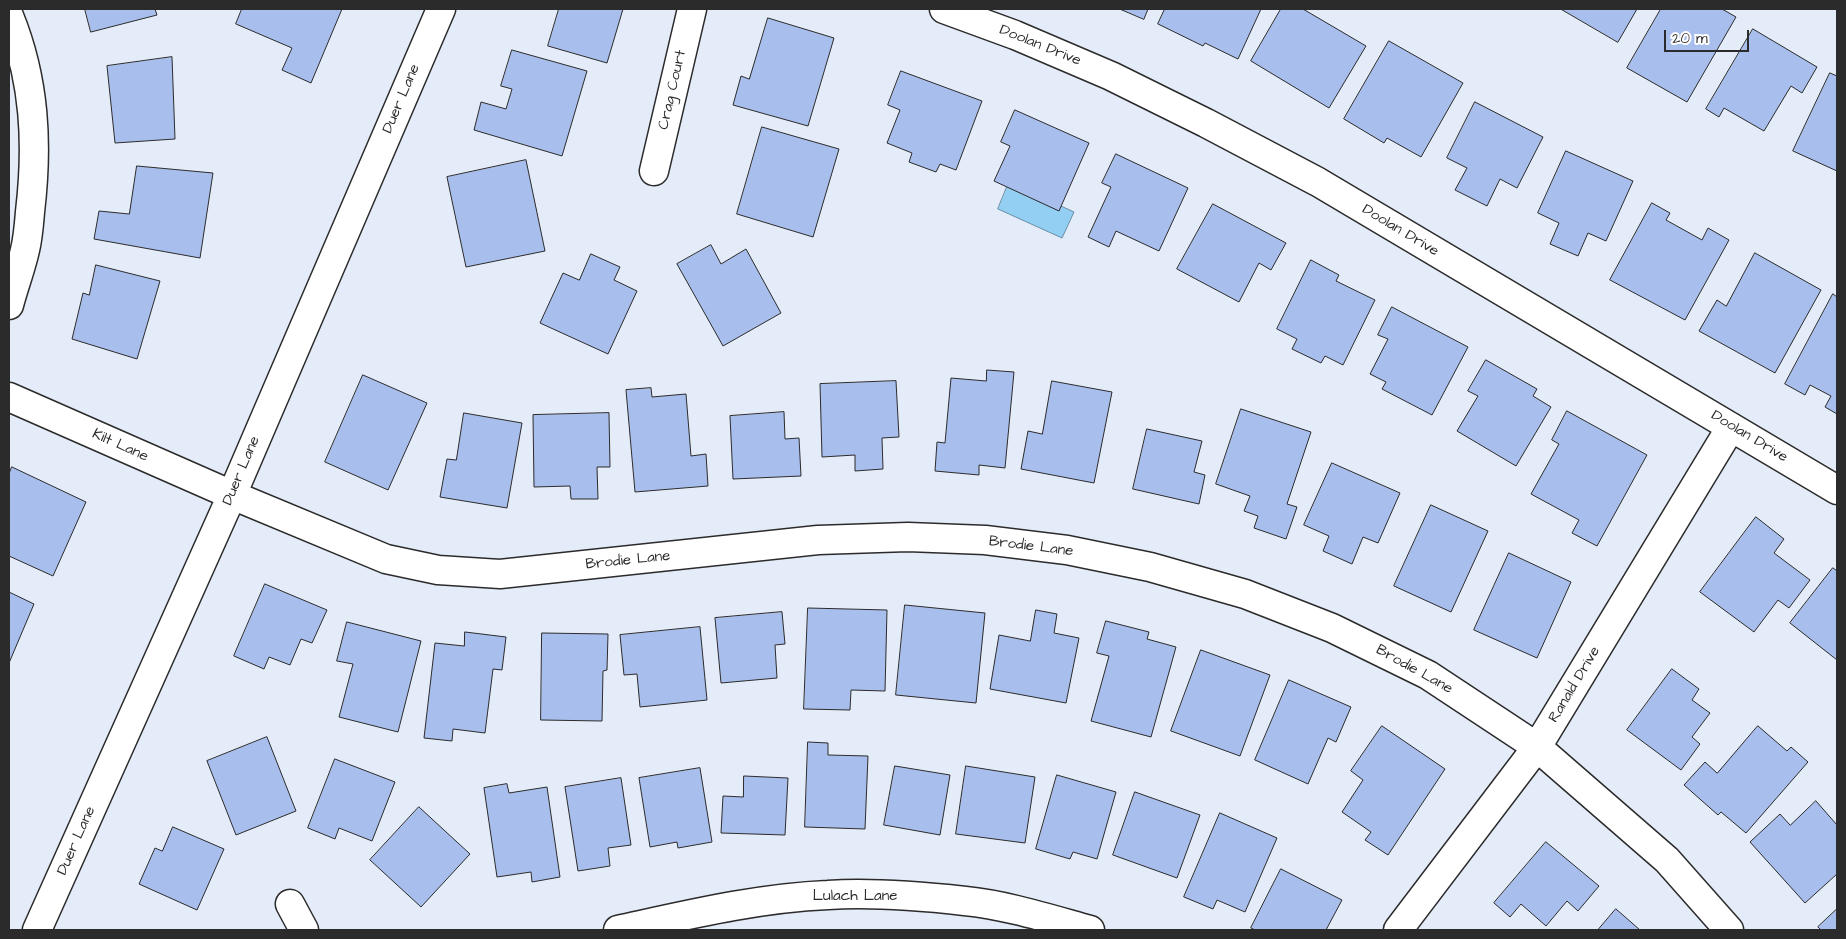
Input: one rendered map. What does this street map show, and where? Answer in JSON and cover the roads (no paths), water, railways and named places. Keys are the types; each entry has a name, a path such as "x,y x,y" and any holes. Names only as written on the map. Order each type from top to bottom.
{"street":[{"name":"Duer Lane","path":"37,930 232,495 441,9"},
{"name":"Crag Court","path":"654,171 692,9"},
{"name":"Doolan Drive","path":"944,9 1015,35 1111,76 1301,173 1837,490"},
{"path":"9,16 31,94 35,146 26,248 9,305"},
{"name":"Kilt Lane","path":"9,398 232,495"},
{"name":"Ranald Drive","path":"1398,930 1537,747 1731,427"},
{"name":"Brodie Lane","path":"232,495 386,560 438,570 500,574 818,540 908,537 985,540 1067,550 1150,567 1245,594 1332,628 1428,675 1537,747 1666,860 1729,930"},
{"name":"Lulach Lane","path":"618,930 748,903 828,894 889,895 966,901 1090,930"},
{"path":"290,904 304,930"}],"water":[{"path":"1009,182 1074,212 1062,238 998,209"}]}
